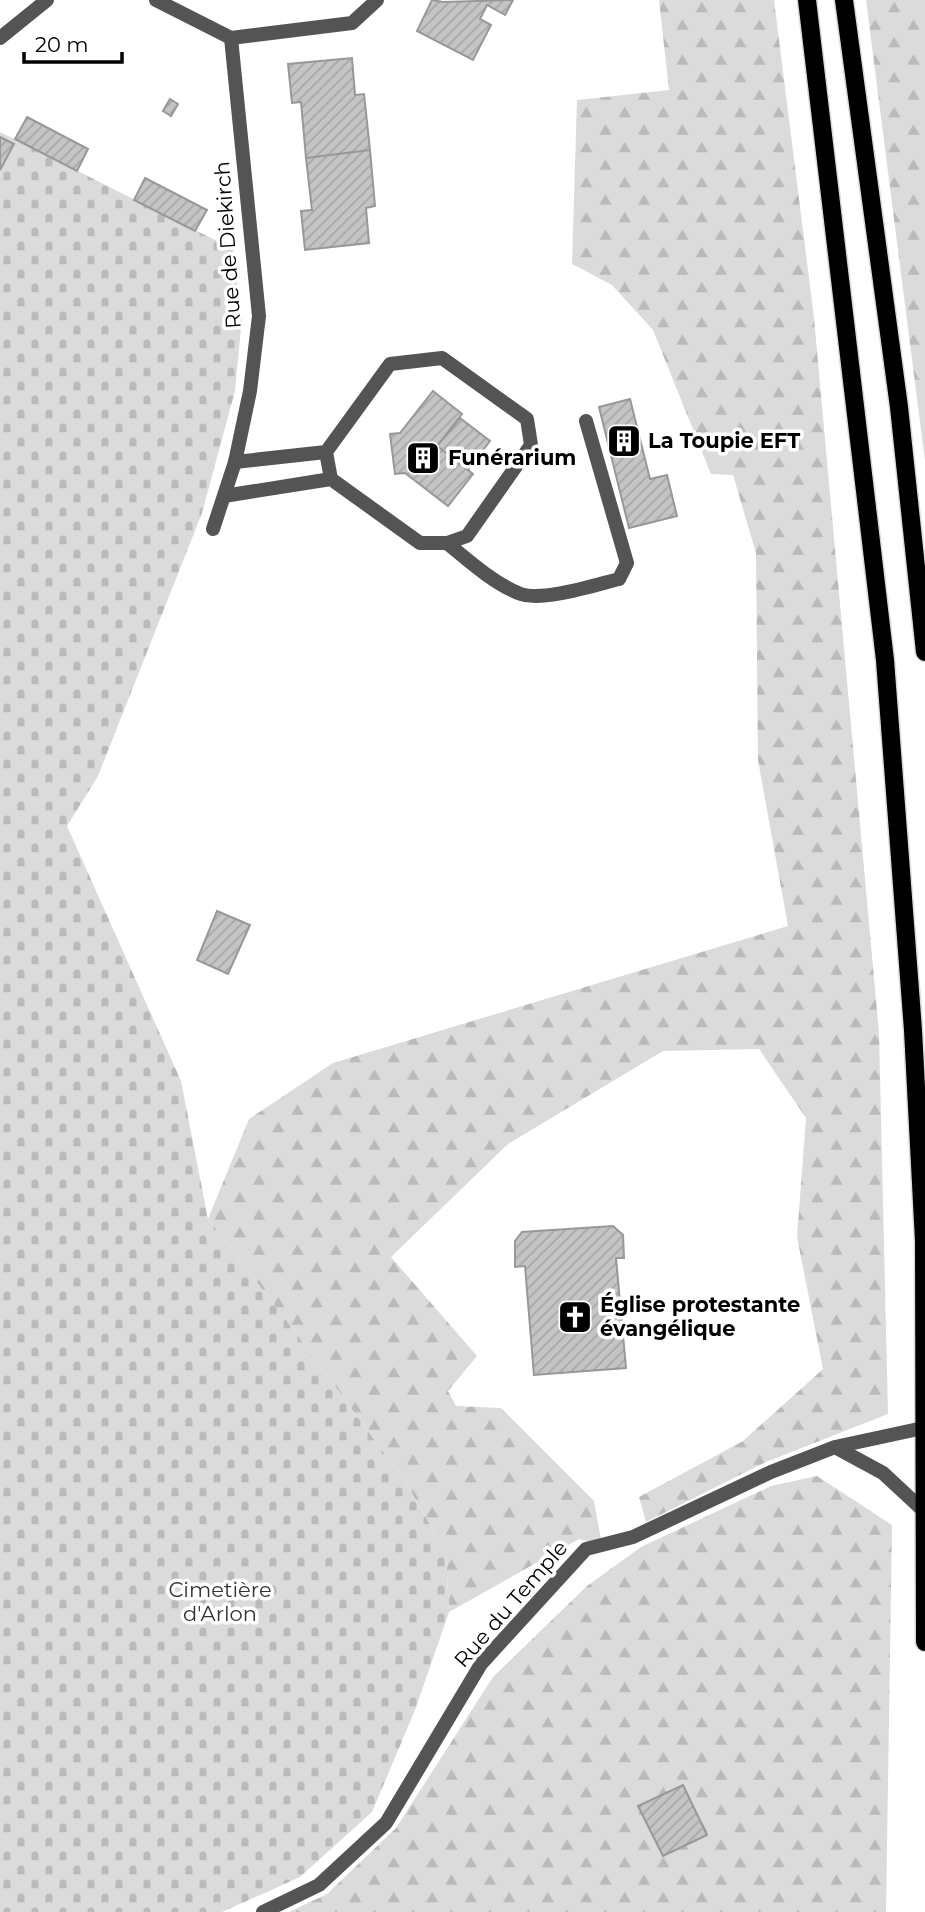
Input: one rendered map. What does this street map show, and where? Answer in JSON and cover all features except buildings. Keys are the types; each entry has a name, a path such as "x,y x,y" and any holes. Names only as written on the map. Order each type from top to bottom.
{"main road":[{"path":"807,0 885,660 913,1030 924,1241 925,1642"},
{"path":"844,0 899,407 925,652"}],"street":[{"path":"0,38 47,0"},
{"path":"156,0 231,38 352,23 377,0"},
{"name":"Rue de Diekirch","path":"213,529 235,462 250,391 259,316 231,38"},
{"path":"442,358 527,419 531,446 467,536 447,543 419,543 331,479 326,452 390,364 442,358"},
{"path":"447,543 492,579 520,595 549,595 619,579 627,563 586,421"},
{"path":"235,462 326,452"},
{"path":"224,496 331,479"},
{"name":"Rue du Temple","path":"263,1912 319,1885 386,1823 481,1664 586,1549 633,1537 771,1472 835,1447 923,1428"},
{"path":"835,1447 883,1473 924,1511"}],"green space":[{"path":"659,0 774,0 814,318 879,1033 888,1414 766,1462 646,1522 639,1497 743,1441 823,1369 797,1237 806,1118 759,1049 663,1051 508,1144 391,1257 477,1356 448,1391 456,1406 501,1408 594,1501 602,1545 579,1539 449,1612 446,1553 406,1483 208,1219 249,1119 333,1063 788,926 758,760 756,553 733,475 711,474 653,330 612,285 572,264 577,100 669,90"},
{"path":"866,0 925,0 925,461"},
{"name":"Cimetière d'Arlon","path":"0,132 233,249 242,318 235,391 202,513 98,776 67,826 181,1081 208,1219 406,1483 446,1553 449,1612 415,1710 372,1812 300,1877 222,1912 0,1912"},
{"path":"817,1476 892,1525 886,1912 289,1912 327,1894 396,1828 493,1677 587,1586 641,1547 771,1486"}],"place":[{"name":"La Toupie EFT","path":"624,441"},
{"name":"Funérarium","path":"423,458"},
{"name":"Église protestante évangélique","path":"575,1317"}]}
